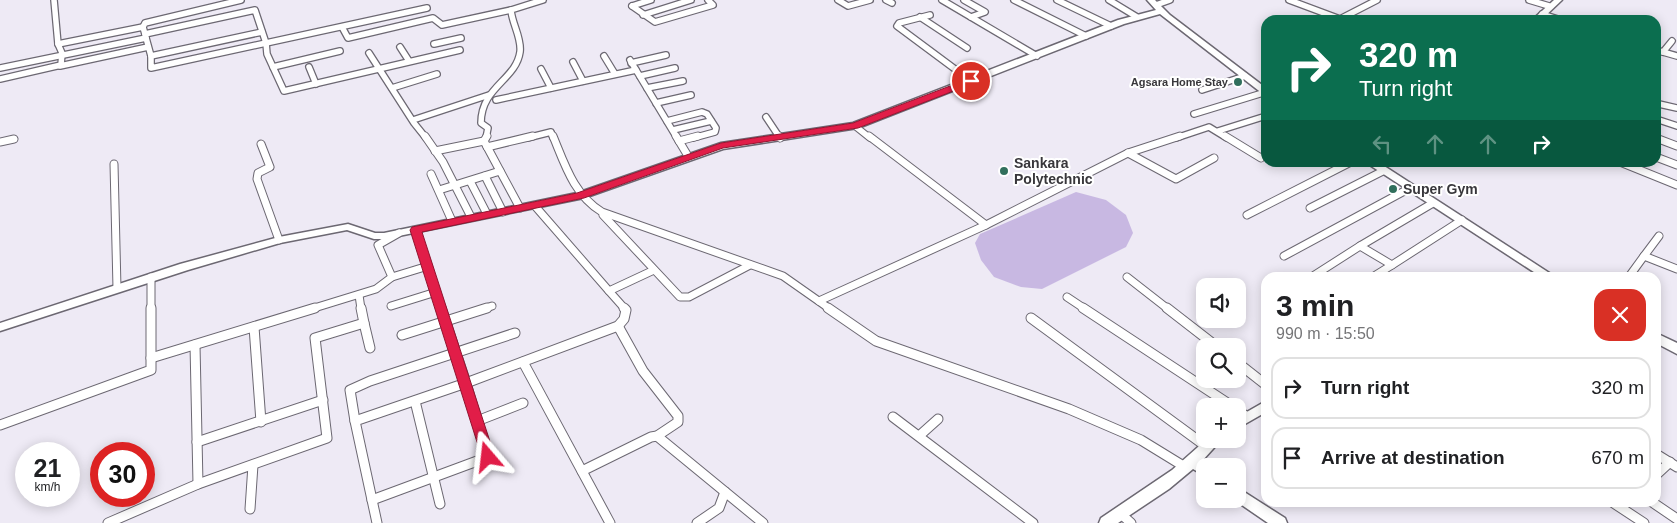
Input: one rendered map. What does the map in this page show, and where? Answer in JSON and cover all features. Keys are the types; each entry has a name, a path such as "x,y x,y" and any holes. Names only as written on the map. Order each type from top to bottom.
{"street":[{"path":"54,0 58,44 62,56 60,66"},
{"path":"58,44 143,27 145,23 241,0"},
{"path":"342,27 348,38 434,18 442,25 511,10 544,0"},
{"path":"651,0 632,6 655,22 713,5 708,0"},
{"path":"643,15 691,0"},
{"path":"838,0 848,6 870,0"},
{"path":"886,0 892,4"},
{"path":"942,0 1037,56"},
{"path":"964,0 985,12 971,17"},
{"path":"1014,0 1086,36"},
{"path":"1056,0 1111,26"},
{"path":"1109,0 1137,17"},
{"path":"0,327 151,277 279,240 348,226 374,236 416,230 471,217 580,196 688,156 721,146 855,126 1137,17 1156,5 1170,0"},
{"path":"1289,0 1329,15"},
{"path":"1348,15 1377,0"},
{"path":"1529,0 1550,6"},
{"path":"1541,15 1558,0"},
{"path":"1156,5 1261,88"},
{"path":"143,27 151,56 149,66 153,69 333,26 342,27 427,8"},
{"path":"0,68 62,56 253,10 255,10 266,43 267,54 284,91 460,50"},
{"path":"511,10 511,20 520,42 519,56 506,77 490,94 483,106 481,123 488,128 486,144 520,208"},
{"path":"930,14 899,23 896,26 971,81"},
{"path":"920,17 967,48"},
{"path":"151,56 262,32"},
{"path":"440,54 433,42 461,38"},
{"path":"1672,41 1663,52 1677,56"},
{"path":"0,79 148,47"},
{"path":"400,47 409,61"},
{"path":"273,67 340,51"},
{"path":"369,53 435,151 471,217"},
{"path":"666,55 631,61 688,156"},
{"path":"604,56 615,74"},
{"path":"573,62 583,81"},
{"path":"309,67 316,84"},
{"path":"496,100 615,74 675,68"},
{"path":"541,69 551,88"},
{"path":"392,88 437,74"},
{"path":"1202,90 1245,76"},
{"path":"647,88 683,81"},
{"path":"413,120 490,94"},
{"path":"1194,114 1261,94"},
{"path":"656,103 691,95"},
{"path":"1661,104 1676,106"},
{"path":"667,121 702,112 707,114 716,128 715,132 679,140"},
{"path":"766,117 780,138"},
{"path":"1218,131 1261,118"},
{"path":"673,130 711,121"},
{"path":"1661,121 1677,126"},
{"path":"855,126 986,224"},
{"path":"819,301 986,224 1128,153 1208,127 1218,131 1260,158"},
{"path":"435,151 551,132 580,196 603,215 680,297 688,296 750,264"},
{"path":"0,142 14,139"},
{"path":"1661,140 1677,146"},
{"path":"261,144 270,167 258,173 257,179 279,240"},
{"path":"1128,153 1176,179 1214,158"},
{"path":"1661,159 1677,165"},
{"path":"114,164 116,184 117,288"},
{"path":"1247,215 1341,167"},
{"path":"1377,167 1543,272"},
{"path":"1632,167 1677,185"},
{"path":"439,190 500,171"},
{"path":"1310,208 1383,171"},
{"path":"431,174 452,221"},
{"path":"485,176 503,212"},
{"path":"470,181 487,214"},
{"path":"1284,256 1410,188"},
{"path":"1319,272 1434,203"},
{"path":"355,422 618,326 624,319 626,310 535,206"},
{"path":"603,215 615,216 783,276 876,340 890,347 907,351 936,363 1069,409 1141,440 1196,467"},
{"path":"1380,272 1462,220"},
{"path":"372,500 433,477 489,461 466,383 416,230"},
{"path":"392,278 378,245 399,233"},
{"path":"1632,272 1660,236"},
{"path":"1360,246 1392,264"},
{"path":"1644,256 1677,269"},
{"path":"151,358 376,289 392,278 428,266"},
{"path":"609,291 654,270"},
{"path":"0,425 151,370 151,277"},
{"path":"1127,278 1206,338"},
{"path":"391,306 436,292"},
{"path":"360,294 370,348"},
{"path":"1067,297 1220,398"},
{"path":"402,335 492,306"},
{"path":"1032,318 1196,433"},
{"path":"108,523 198,484 327,438 315,338 364,323"},
{"path":"582,471 651,437 657,436 678,422 678,416 642,370 618,326"},
{"path":"254,327 261,422"},
{"path":"377,523 350,390 455,351 515,332"},
{"path":"1661,340 1677,349"},
{"path":"195,345 198,484"},
{"path":"523,362 610,523"},
{"path":"1246,370 1261,382"},
{"path":"197,442 322,400"},
{"path":"415,401 440,504"},
{"path":"477,421 523,403"},
{"path":"1246,415 1261,410"},
{"path":"894,416 1033,523"},
{"path":"919,436 938,419"},
{"path":"657,436 763,523"},
{"path":"1106,523 1126,518 1155,490 1206,448"},
{"path":"1661,457 1673,465 1661,472"},
{"path":"250,509 253,465"},
{"path":"697,523 719,508 725,492"},
{"path":"1246,500 1280,523"},
{"path":"1620,507 1644,523"},
{"path":"1659,507 1677,519"}],"shaded area":[{"path":"1076,192 1106,200 1126,215 1133,233 1126,247 1042,289 1021,287 994,277 981,260 975,243 980,234"}],"place":[{"name":"Agsara Home Stay","path":"1238,82"},
{"name":"Sankara Polytechnic","path":"1004,171"},
{"name":"Super Gym","path":"1393,189"}],"route":[{"path":"488,457 416,230 452,221 580,196 688,156 721,146 855,126 971,81"}]}
